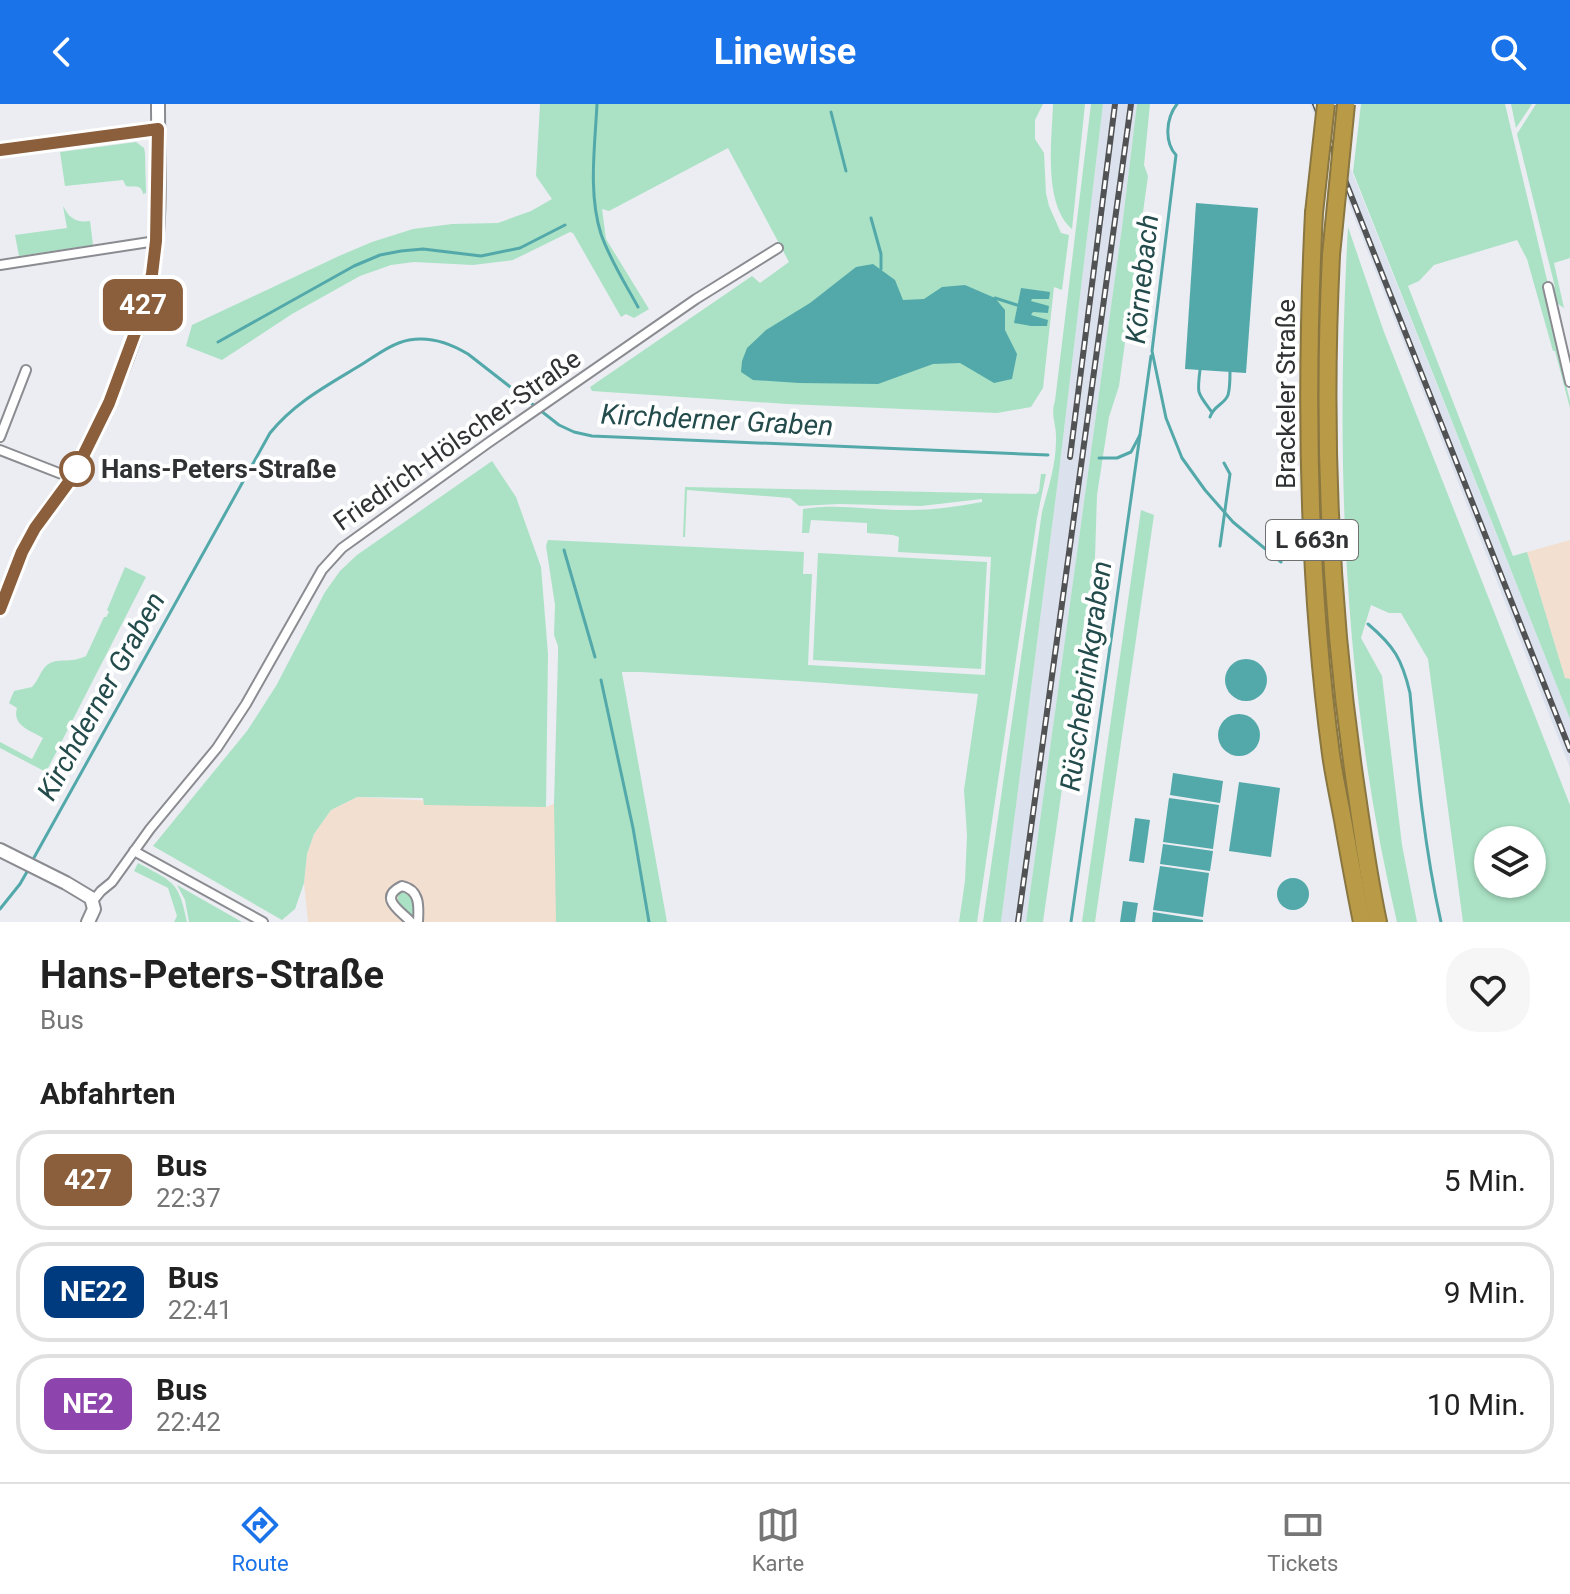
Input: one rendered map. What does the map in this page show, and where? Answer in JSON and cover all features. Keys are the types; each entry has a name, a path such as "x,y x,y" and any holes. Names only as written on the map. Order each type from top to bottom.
{"highway":[{"name":"Brackeler Straße","path":"1326,104 1314,213 1308,348 1310,521 1332,757 1362,922"},
{"name":"Brackeler Straße","path":"1346,104 1331,255 1327,380 1329,507 1341,679 1378,922"},
{"path":"1360,816 1389,922"},
{"path":"1351,864 1353,922"}],"street":[{"path":"1,606 22,552 35,528 71,479 109,403 135,333 152,274 156,241 158,104"},
{"path":"0,150 158,129"},
{"path":"0,265 156,241"},
{"name":"Friedrich-Hölscher-Straße","path":"92,902 112,882 150,829 217,748 322,570 342,548 696,299 778,248"},
{"path":"1548,287 1570,382"},
{"path":"0,437 26,370"},
{"path":"0,450 71,479"},
{"path":"0,850 91,898 94,909 88,922"},
{"path":"134,851 263,922"},
{"path":"411,922 392,902 392,892 396,888 411,889 417,896 418,922"}],"shaded area":[{"path":"1103,104 1137,104 1122,227 1026,922 1001,922 1058,480"},
{"path":"1310,104 1325,104 1570,719 1570,768"},
{"path":"1570,540 1570,679 1565,679 1527,552"},
{"path":"611,781 636,922 308,922 304,883 307,854 314,834 331,810 357,797 546,807"}],"green space":[{"path":"540,104 1043,104 1035,120 1035,139 1044,153 1049,206 1061,233 1069,235 1062,290 1054,287 1043,388 1031,407 997,413 787,404 592,391 590,387 752,276 760,283 789,262 728,148 609,211 602,209 606,239 649,309 634,318 626,314 621,317 570,232 513,260 473,265 414,262 391,265 360,276 292,314 222,360 186,346 192,325 372,242 413,229 498,223 531,211 552,199 536,176"},
{"path":"1053,104 1085,104 1072,229 1063,218 1053,188"},
{"path":"1091,104 1103,104 1001,922 983,922 1042,512 1055,459 1054,406"},
{"path":"1137,104 1150,104 1144,165 1148,176 1119,386 1109,417 1097,495 1095,557 1043,922 1026,922 1122,227"},
{"path":"1361,104 1505,104 1548,284 1542,286 1570,408 1527,259 1517,240 1434,265 1419,281 1408,286 1513,556 1527,552 1565,678 1570,679 1570,719 1353,172"},
{"path":"1511,104 1532,104 1516,128"},
{"path":"1536,104 1570,104 1570,258 1554,263 1564,308 1555,300 1551,288 1555,287 1517,134"},
{"path":"136,142 145,153 146,193 143,194 139,187 126,186 123,180 65,186 60,152"},
{"path":"63,206 74,219 90,221 93,245 19,256 15,235 67,228"},
{"path":"1348,227 1384,332 1570,805 1570,922 1463,922 1428,659 1401,613 1389,613 1371,605 1361,638 1382,676 1402,845 1417,922 1397,922 1379,836 1354,663 1347,576 1343,402"},
{"path":"492,461 516,497 541,567 548,654 546,807 424,805 423,798 357,797 331,810 314,834 295,909 282,920 153,846 247,731 276,686 325,592 340,571 357,555"},
{"path":"1041,474 1046,474 977,922 959,922 967,835 964,790 978,694 622,672 667,922 556,922 554,804 558,646 554,635 555,605 546,546 548,540 804,552 803,574 812,574 808,665 985,675 991,557 898,552 899,537 867,533 867,523 811,520 809,533 802,533 803,509 921,510 982,502 982,499 921,506 799,506 790,498 687,490 683,537 685,487 1036,494"},
{"path":"1141,510 1154,515 1095,922 1082,922"},
{"path":"818,553 987,562 981,669 813,660"},
{"path":"125,567 146,577 46,772 0,748 0,742 32,759 43,738 17,719 17,708 9,703 14,691 32,687 51,663 86,656 109,612 107,610"},
{"path":"138,863 173,884 181,898 187,922 174,922 177,916 168,888 134,871"},
{"path":"177,885 242,922 189,922 185,900"},
{"path":"403,892 411,897 415,916 398,903 398,895"}],"water":[{"path":"1196,203 1258,208 1246,373 1185,369"},
{"path":"873,264 895,280 903,300 924,299 942,287 965,285 995,298 1005,310 1005,330 1017,354 1012,379 994,383 960,363 933,364 878,384 753,380 741,372 747,348 766,330 810,303 856,267"},
{"path":"1021,288 1050,292 1049,299 1031,301 1049,306 1048,313 1033,312 1031,315 1048,320 1047,326 1014,323"},
{"path":"1246,659 1261,665 1267,680 1261,695 1246,701 1231,695 1225,680 1231,665"},
{"path":"1239,714 1254,720 1260,735 1254,750 1239,756 1224,750 1218,735 1224,720"},
{"path":"1173,773 1223,781 1220,803 1170,795"},
{"path":"1239,782 1280,788 1271,857 1229,851"},
{"path":"1169,798 1219,805 1213,849 1163,842"},
{"path":"1135,818 1150,820 1144,863 1129,861"},
{"path":"1163,844 1213,851 1210,871 1160,864"},
{"path":"1160,866 1209,873 1203,917 1153,910"},
{"path":"1293,878 1304,883 1309,894 1304,905 1293,910 1282,905 1277,894 1282,883"},
{"path":"1123,901 1138,903 1135,922 1120,922"},
{"path":"1153,912 1203,920 1203,922 1152,922"}],"waterway":[{"path":"597,104 593,169 597,218 609,253 638,307"},
{"name":"Kirchderner Graben","path":"1177,104 1168,130 1176,155 1152,351 1166,418 1182,458 1205,490 1233,522 1281,562"},
{"path":"831,112 846,171"},
{"path":"871,218 881,254 881,269"},
{"path":"218,342 354,266 380,255 423,249 481,256 520,248 565,225"},
{"path":"995,298 1017,305"},
{"name":"Kirchderner Graben","path":"31,863 270,433 314,394 397,344 425,339 454,347 468,354 559,425 592,436 1048,455"},
{"name":"Kirchderner Graben","path":"1099,458 1117,458 1131,452 1140,435 1151,356"},
{"path":"1200,370 1199,392 1211,411"},
{"path":"1210,417 1228,395 1230,372"},
{"name":"Rüschebrinkgraben","path":"1071,922 1140,435"},
{"path":"1220,546 1230,474 1224,463"},
{"path":"564,550 595,657"},
{"name":"Körnebach","path":"1368,624 1396,654 1410,693 1418,779 1441,922"},
{"path":"601,680 633,828 649,922"},
{"name":"Kirchderner Graben","path":"0,909 28,870"}],"railway":[{"path":"1070,457 1115,104"},
{"path":"1018,922 1131,104"},
{"path":"1315,104 1570,750"}],"bus line":[{"name":"427","path":"0,150 158,129 156,241 152,274 135,333 109,403 71,479 35,528 22,552 0,609"}],"place":[{"name":"Hans-Peters-Straße","path":"77,469"}]}
